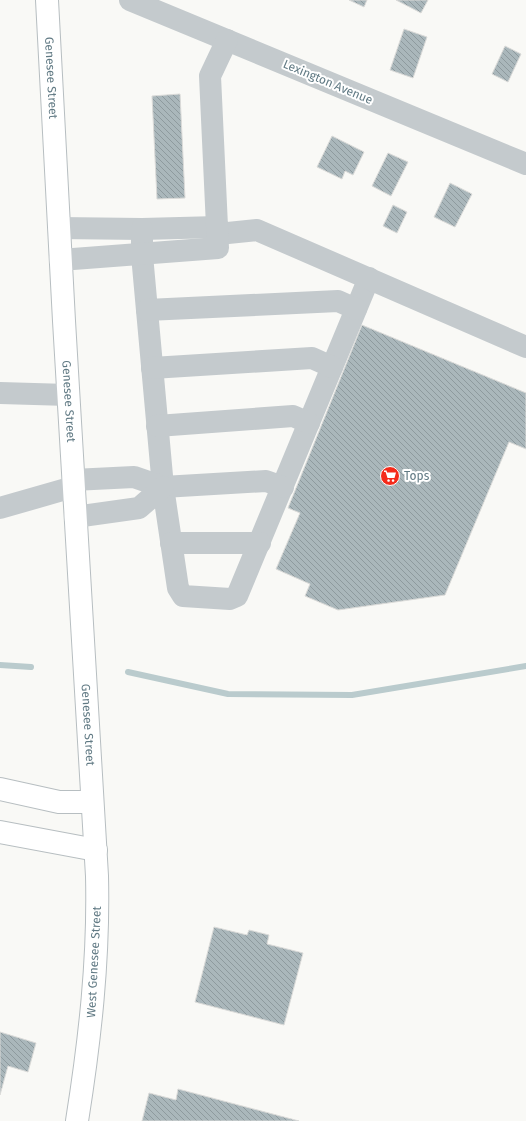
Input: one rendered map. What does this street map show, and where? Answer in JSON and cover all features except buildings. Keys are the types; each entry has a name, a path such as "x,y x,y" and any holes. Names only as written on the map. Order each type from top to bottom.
{"main road":[{"name":"Genesee Street","path":"47,0 60,260 92,802"},
{"path":"0,789 59,802 92,802"},
{"name":"West Genesee Street","path":"77,1121 88,1052 95,990 98,925 96,850 92,802"},
{"path":"0,832 96,850"}],"street":[{"name":"Lexington Avenue","path":"130,0 317,79 526,164"},
{"path":"218,236 210,76 227,40"},
{"path":"59,228 142,229 218,236"},
{"path":"142,229 142,255 162,487 178,588 183,596 230,599 237,596 369,278"},
{"path":"60,260 142,255 218,236 257,230 526,347"},
{"path":"147,310 338,301 356,309"},
{"path":"152,368 312,358 332,367"},
{"path":"0,393 68,395"},
{"path":"157,426 293,416 309,423"},
{"path":"0,508 73,483 134,477 162,487 266,481 283,487"},
{"path":"75,517 139,508 162,487"},
{"path":"171,544 260,543"}],"waterway":[{"path":"0,665 31,667"},
{"path":"128,672 228,694 352,695 526,666"}],"place":[{"name":"Tops","path":"390,476"}]}
